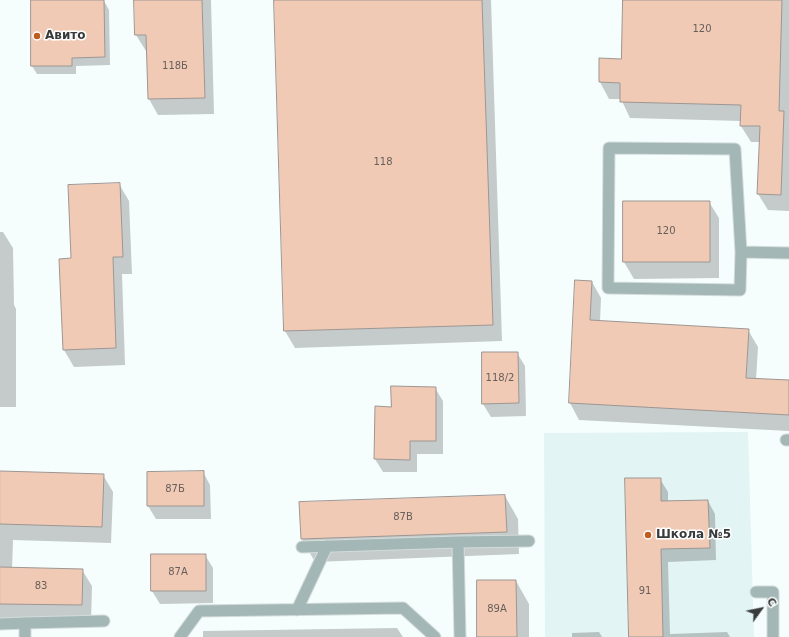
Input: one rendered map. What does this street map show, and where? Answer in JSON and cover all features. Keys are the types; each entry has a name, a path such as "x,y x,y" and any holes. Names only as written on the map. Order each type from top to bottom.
{"lane":[{"path":"609,148 735,149 741,252 740,290 608,288 609,148"},
{"path":"741,252 789,253"},
{"path":"302,547 529,541"},
{"path":"458,542 460,637"},
{"path":"297,610 328,546"},
{"path":"756,592 773,592 773,637"},
{"path":"180,637 199,611 403,608 435,637"},
{"path":"0,624 104,621"},
{"path":"25,623 25,637"}],"shaded area":[{"name":"Школа №5","path":"748,432 754,637 545,637 544,433"}],"building":[{"path":"31,0 104,0 105,57 72,58 72,66 31,66"},
{"path":"134,0 202,0 205,98 148,99 146,35 135,35"},
{"path":"274,0 482,0 493,325 284,331"},
{"path":"623,0 782,0 779,111 784,111 781,195 757,194 760,126 740,126 741,105 620,102 620,83 599,82 599,58 621,59"},
{"path":"120,183 123,257 113,257 116,348 63,350 59,259 71,258 68,185"},
{"path":"623,201 710,201 710,262 623,262"},
{"path":"575,280 592,281 590,320 749,329 746,378 789,380 789,415 569,403"},
{"path":"482,352 518,352 519,403 482,404"},
{"path":"391,386 436,387 436,441 410,441 410,460 374,459 375,406 391,407"},
{"path":"0,471 104,474 102,527 0,524"},
{"path":"204,471 204,506 147,506 147,472"},
{"path":"625,478 661,478 661,501 708,500 710,548 661,549 663,637 629,637"},
{"path":"505,495 507,532 301,539 299,502"},
{"path":"151,554 206,554 206,591 151,591"},
{"path":"0,567 83,569 82,605 0,604"},
{"path":"477,580 516,580 517,637 477,637"}],"place":[{"name":"Авито","path":"37,36"},
{"name":"Школа №5","path":"648,535"}]}
